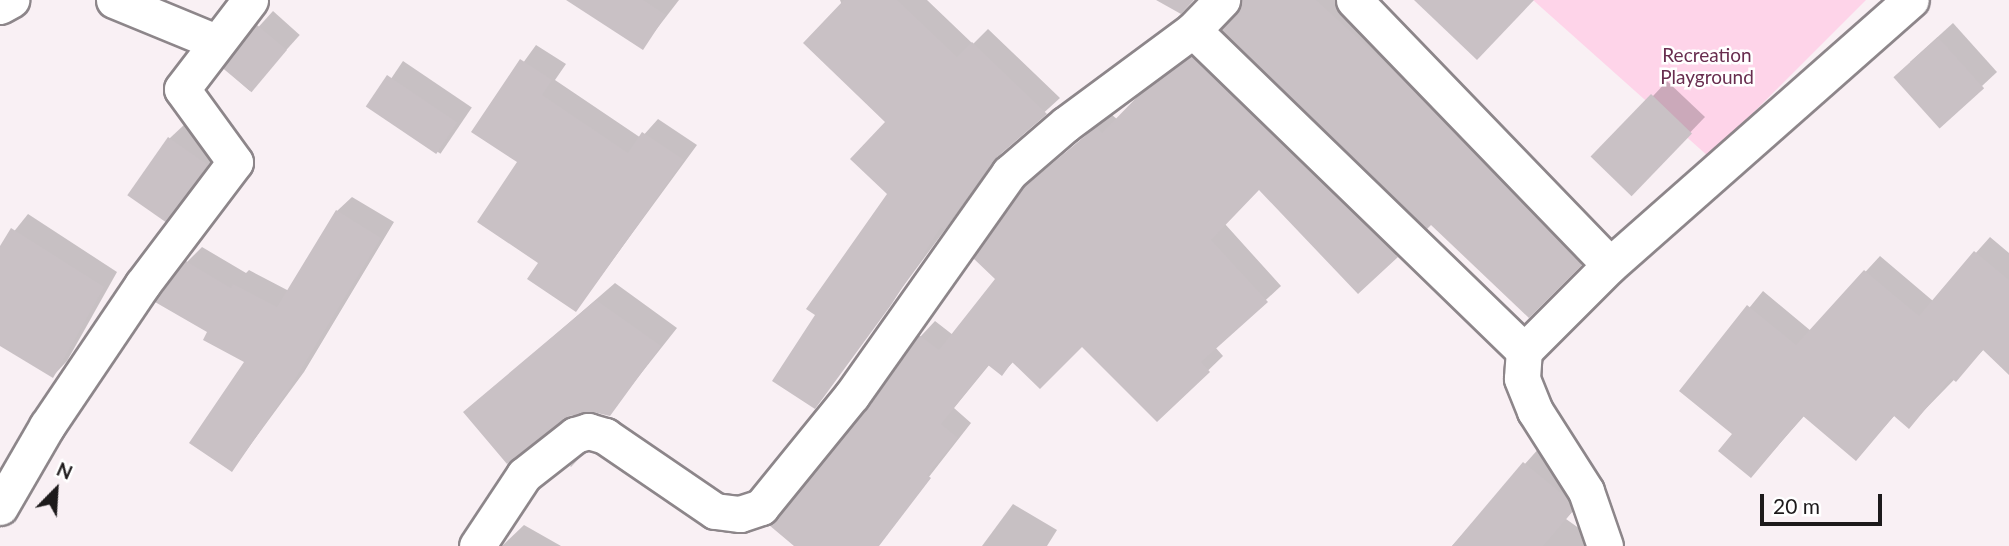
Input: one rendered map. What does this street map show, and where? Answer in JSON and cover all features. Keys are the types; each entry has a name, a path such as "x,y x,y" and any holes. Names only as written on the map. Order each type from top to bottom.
{"street":[{"path":"0,6 12,0"},
{"path":"114,0 216,42"},
{"path":"0,507 47,426 142,285 235,163 182,89 250,0"},
{"path":"477,546 524,475 575,435 588,431 605,436 715,511 740,513 761,507 852,395 1009,173 1066,124 1193,30 1222,0"},
{"path":"1354,0 1610,265"},
{"path":"1605,546 1586,491 1535,411 1522,378 1524,351 1610,265 1911,0"},
{"path":"1193,30 1524,351"}],"green space":[{"name":"Recreation Playground","path":"1533,0 1866,0 1709,157"}],"building":[{"path":"566,0 643,0 666,15 643,50"},
{"path":"844,0 897,0 957,57 972,42 1047,114 996,158 944,230 941,227 891,305 815,409 772,381 815,315 806,309 887,194 850,159 885,122 803,43"},
{"path":"1156,0 1194,0 1181,14"},
{"path":"1242,0 1316,0 1409,85 1582,265 1529,318 1431,225 1427,229 1221,30 1237,13"},
{"path":"1414,0 1534,0 1477,60"},
{"path":"257,25 287,50 252,92 222,67"},
{"path":"1938,37 1984,88 1940,128 1893,77"},
{"path":"1191,56 1398,257 1358,294 1259,190 1211,240 1268,302 1201,362 1210,372 1157,422 1082,347 1040,389 1012,362 1002,376 988,365 941,424 958,438 927,475 931,478 879,546 794,546 769,525 868,408 919,335 939,350 995,279 973,258 1024,187 1096,127 1102,133 1140,94"},
{"path":"520,59 552,80 542,95 628,153 642,132 684,160 576,312 527,279 538,263 477,222 517,162 471,132"},
{"path":"387,75 457,123 436,154 366,107"},
{"path":"1651,94 1692,134 1632,196 1591,157"},
{"path":"168,137 208,165 167,223 127,195"},
{"path":"336,210 381,238 289,389 232,472 189,443 244,362 203,340 207,332 155,302 186,261 231,288 233,284 277,307"},
{"path":"11,228 104,287 53,378 0,346 0,246"},
{"path":"1974,251 2009,280 2009,375 1983,350 1956,382 1951,378 1909,429 1894,416 1856,461 1803,416 1751,478 1718,451 1732,434 1679,391 1747,305 1796,345 1864,270 1919,316"},
{"path":"596,300 661,346 610,416 593,412 569,416 507,464 463,412"},
{"path":"1523,462 1567,498 1572,512 1543,546 1452,546"}]}
